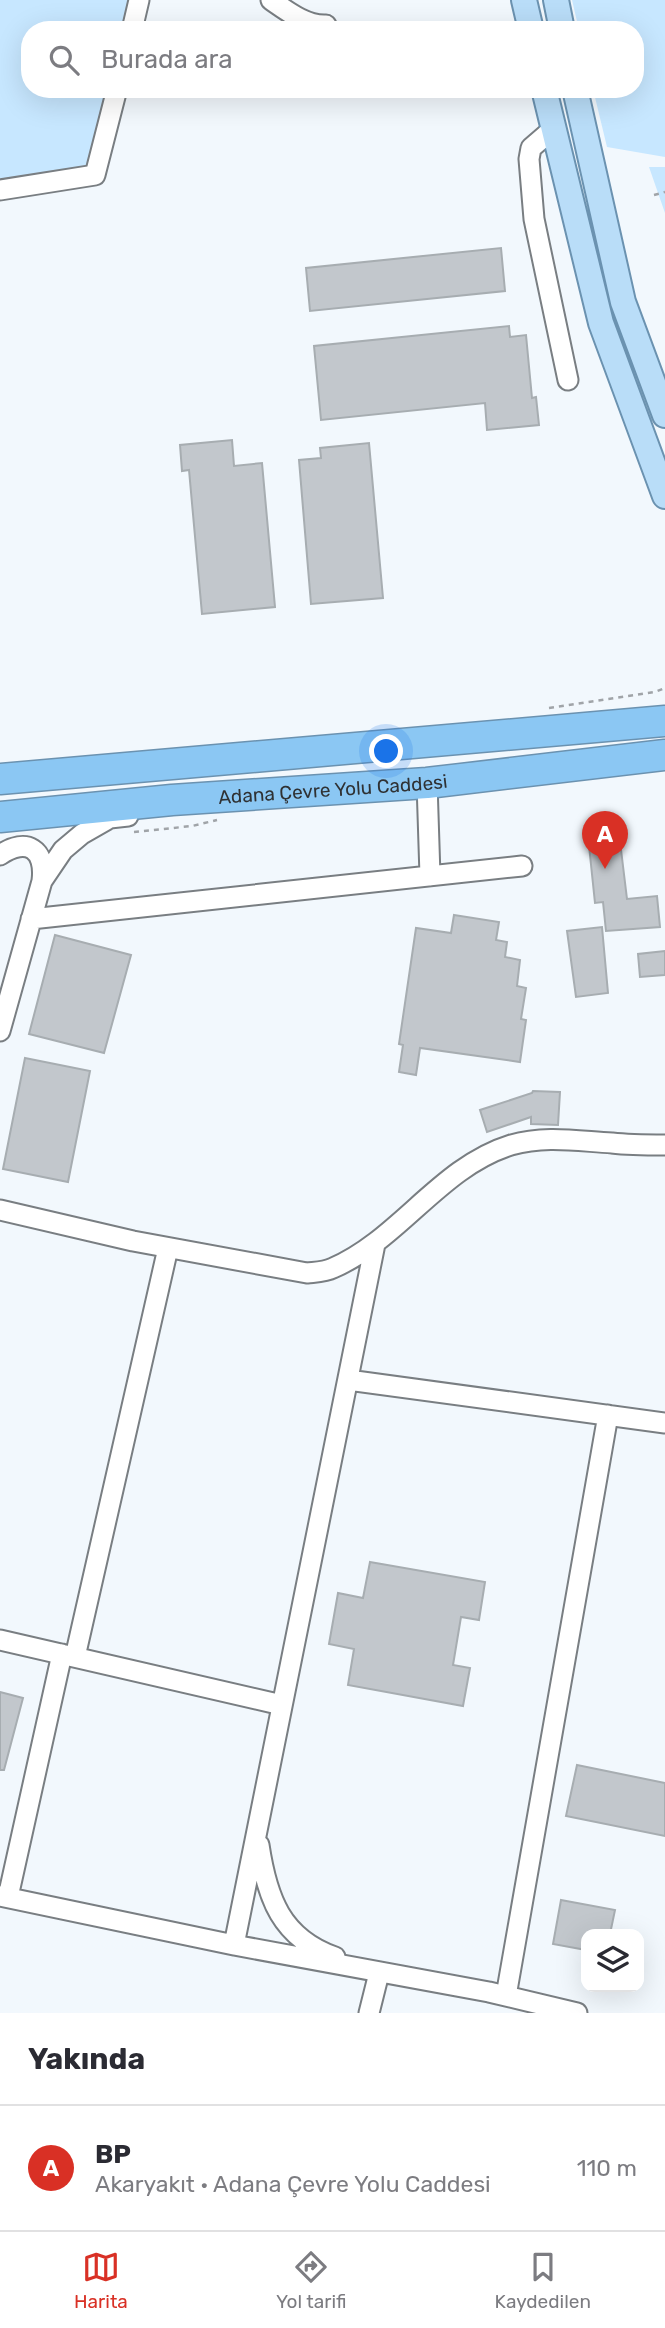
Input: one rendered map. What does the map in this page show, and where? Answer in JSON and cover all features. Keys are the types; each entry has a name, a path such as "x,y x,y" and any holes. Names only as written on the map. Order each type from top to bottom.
{"highway":[{"name":"Adana Çevre Yolu Caddesi","path":"1,776 665,721"},
{"name":"Adana Çevre Yolu Caddesi","path":"0,817 172,800 427,783 665,755"}],"main road":[{"path":"524,0 529,21"},
{"path":"556,0 560,21"},
{"path":"546,98 601,323 665,496"},
{"path":"577,98 623,302 665,415"},
{"path":"631,723 665,712"}],"street":[{"path":"134,21 139,0"},
{"path":"271,0 305,21"},
{"path":"0,190 95,175 115,98"},
{"path":"553,129 531,148 529,159 534,219 568,380"},
{"path":"427,783 430,876"},
{"path":"42,881 64,850 82,834 110,818 154,812 172,800"},
{"path":"0,855 12,847 27,846 40,854 44,865 42,881 0,1031"},
{"path":"31,919 522,866"},
{"path":"0,1210 168,1248 307,1273 331,1270 375,1244 461,1171 513,1144 553,1138 665,1145"},
{"path":"234,1945 375,1244"},
{"path":"168,1248 68,1656 4,1896 234,1945 506,1996 577,2013"},
{"path":"348,1380 665,1423"},
{"path":"506,1996 608,1415"},
{"path":"0,1640 282,1705"},
{"path":"257,1832 263,1872 274,1905 294,1934 325,1953 379,1973"},
{"path":"369,2013 379,1973"}],"path":[{"path":"654,195 665,191"}],"shaded area":[{"path":"0,0 132,0 126,21 21,21 21,98 107,98 88,170 0,182"},
{"path":"572,0 665,0 665,157 607,147 595,98 644,98 644,21 577,21"},
{"path":"649,167 665,167 665,213"}],"building":[{"path":"501,248 505,291 310,311 306,268"},
{"path":"509,326 510,337 526,335 532,398 536,397 539,425 487,430 485,403 321,420 314,346"},
{"path":"232,440 234,466 262,463 275,607 202,614 189,470 182,471 180,445"},
{"path":"369,443 383,598 311,604 299,460 321,458 320,448"},
{"path":"619,833 627,899 657,896 660,927 606,931 603,902 595,903 588,836"},
{"path":"454,915 499,922 496,940 507,942 505,957 520,960 517,986 526,988 521,1019 526,1020 520,1062 420,1048 416,1075 399,1072 403,1045 399,1044 416,928 451,933"},
{"path":"602,927 608,993 576,997 567,931"},
{"path":"55,935 131,955 104,1053 29,1034"},
{"path":"665,951 665,975 640,977 638,954"},
{"path":"25,1058 90,1071 68,1182 3,1169"},
{"path":"533,1091 560,1092 558,1125 531,1124 531,1117 487,1132 480,1110"},
{"path":"370,1562 485,1582 479,1620 461,1617 453,1665 470,1668 463,1706 348,1685 354,1649 329,1644 338,1593 363,1598"},
{"path":"0,1692 23,1698 4,1770 0,1770"},
{"path":"577,1765 665,1783 665,1836 566,1816"},
{"path":"561,1900 615,1910 611,1929 581,1929 581,1949 553,1944"}],"place":[{"name":"BP","path":"605,869"}]}
